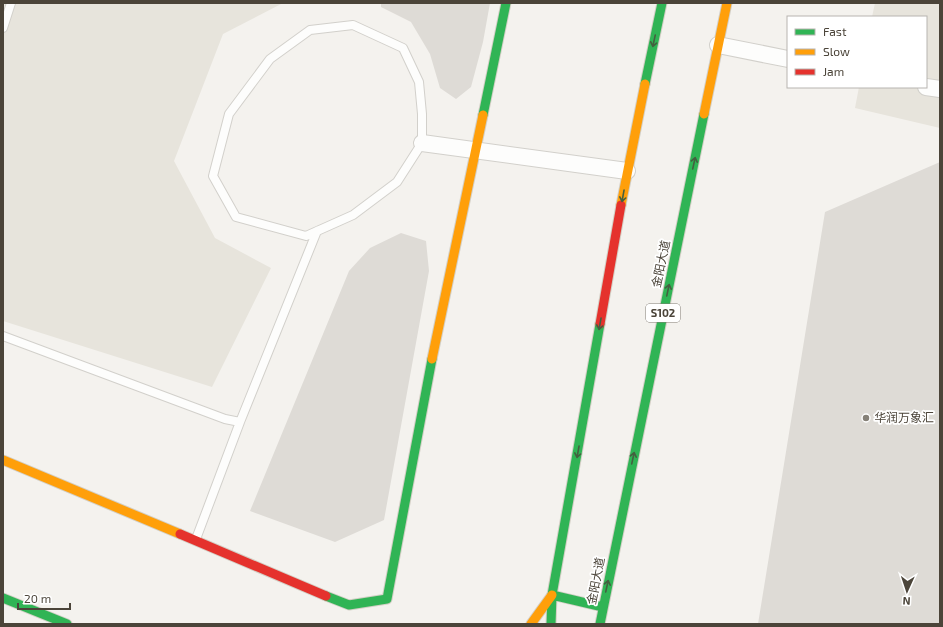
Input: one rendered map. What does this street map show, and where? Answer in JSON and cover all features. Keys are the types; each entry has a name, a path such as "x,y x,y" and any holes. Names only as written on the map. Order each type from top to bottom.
{"main road":[{"path":"3,460 349,605 387,599 436,336 506,3"},
{"path":"551,624 552,595 628,171 662,3"},
{"name":"金阳大道","path":"600,624 727,3"},
{"path":"552,595 603,607"},
{"path":"531,624 552,595"},
{"path":"3,598 66,624"}],"street":[{"path":"718,45 787,59"},
{"path":"927,87 940,89"},
{"path":"422,143 628,171"}],"lane":[{"path":"3,28 11,3"},
{"path":"353,24 403,48 419,82 422,114 422,143 397,182 353,215 317,231 306,236 236,216 213,176 229,114 270,59 310,30 353,24"},
{"path":"196,540 240,422 317,231"},
{"path":"3,336 225,419 240,422"}],"shaded area":[{"path":"3,3 283,3 223,34 174,161 215,238 271,268 212,387 3,321"},
{"path":"875,3 940,3 940,128 855,108 859,88 927,88 927,16 872,16"}],"building":[{"path":"381,3 490,3 483,42 471,87 456,99 440,88 430,54 411,22 381,7"},
{"name":"华润万象汇","path":"940,162 940,624 758,624 825,212"},
{"path":"401,233 426,241 429,271 384,520 335,542 250,511 349,271 370,248"}],"traffic: fast":[{"path":"483,115 506,3"},
{"path":"645,84 662,3"},
{"path":"600,624 704,114"},
{"path":"551,624 552,595 600,324"},
{"path":"326,596 349,605 387,599 432,359"},
{"path":"552,595 603,607"},
{"path":"3,598 67,624"}],"traffic: slow":[{"path":"704,114 727,3"},
{"path":"621,205 645,84"},
{"path":"432,359 483,115"},
{"path":"3,460 180,534"},
{"path":"531,624 552,595"}],"traffic: jam":[{"path":"600,324 621,205"},
{"path":"180,534 326,596"}],"place":[{"name":"华润万象汇","path":"866,418"}]}
